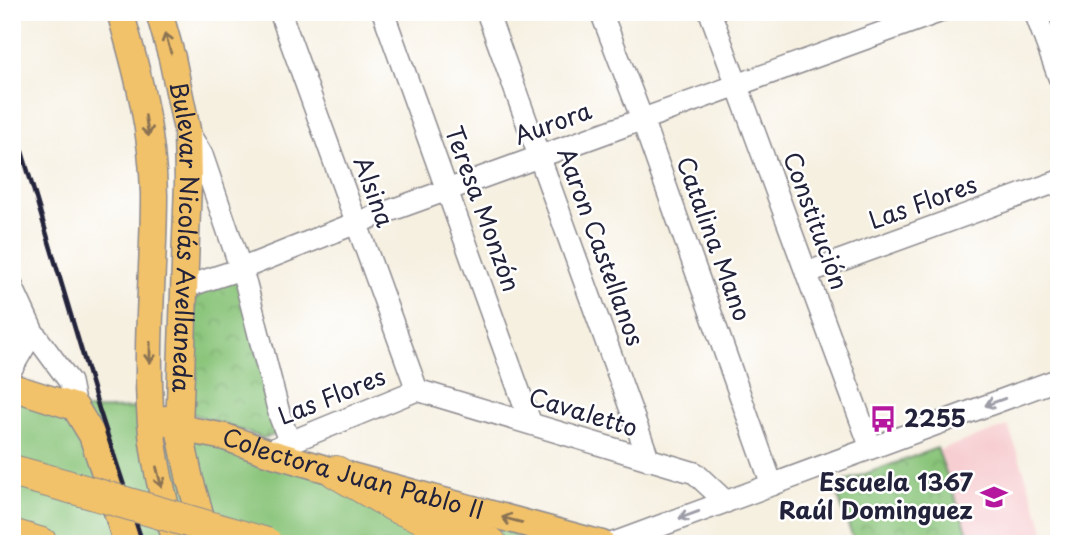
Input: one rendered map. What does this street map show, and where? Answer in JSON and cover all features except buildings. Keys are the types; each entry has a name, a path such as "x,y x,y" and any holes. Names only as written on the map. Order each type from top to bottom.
{"highway":[{"path":"12,471 267,544"},
{"path":"336,472 397,507 491,544"},
{"path":"12,535 42,544"}],"main road":[{"name":"Bulevar Nicolás Avellaneda","path":"120,12 149,132 153,181 150,409 156,461 177,544"},
{"name":"Bulevar Nicolás Avellaneda","path":"159,12 187,130 188,183 179,428 190,480 209,544"},
{"path":"12,387 75,407 92,435 127,544"},
{"name":"Colectora Juan Pablo II","path":"150,409 179,428 278,447 336,472 602,544"}],"street":[{"name":"Alsina","path":"279,12 417,390"},
{"name":"Teresa Monzón","path":"383,12 531,424"},
{"name":"Aaron Castellanos","path":"487,12 649,460"},
{"name":"Catalina Mano","path":"601,12 642,119 772,485"},
{"name":"Constitución","path":"710,12 871,448"},
{"name":"Aurora","path":"185,287 241,269 356,223 939,12"},
{"path":"1035,12 1059,77"},
{"path":"187,130 202,155 246,284 281,417 278,447"},
{"name":"Las Flores","path":"806,273 1059,181"},
{"path":"12,286 33,332 70,382 75,407"},
{"path":"12,368 33,332"},
{"path":"611,544 1059,379"},
{"name":"Las Flores","path":"278,447 417,390"},
{"name":"Cavaletto","path":"417,390 695,473 726,502"}],"shaded area":[{"name":"Escuela 1367 Raúl Dominguez","path":"1008,426 1049,544 972,544 939,450"}],"green space":[{"path":"238,278 276,425 275,435 263,438 190,413 194,301 207,288"},
{"path":"12,387 77,408 150,409 602,544 12,544"},
{"path":"937,448 972,544 855,544 834,485"}],"railway":[{"path":"12,118 99,409 143,544"}],"place":[{"name":"2255","path":"883,419"},
{"name":"Escuela 1367 Raúl Dominguez","path":"994,497"}]}
